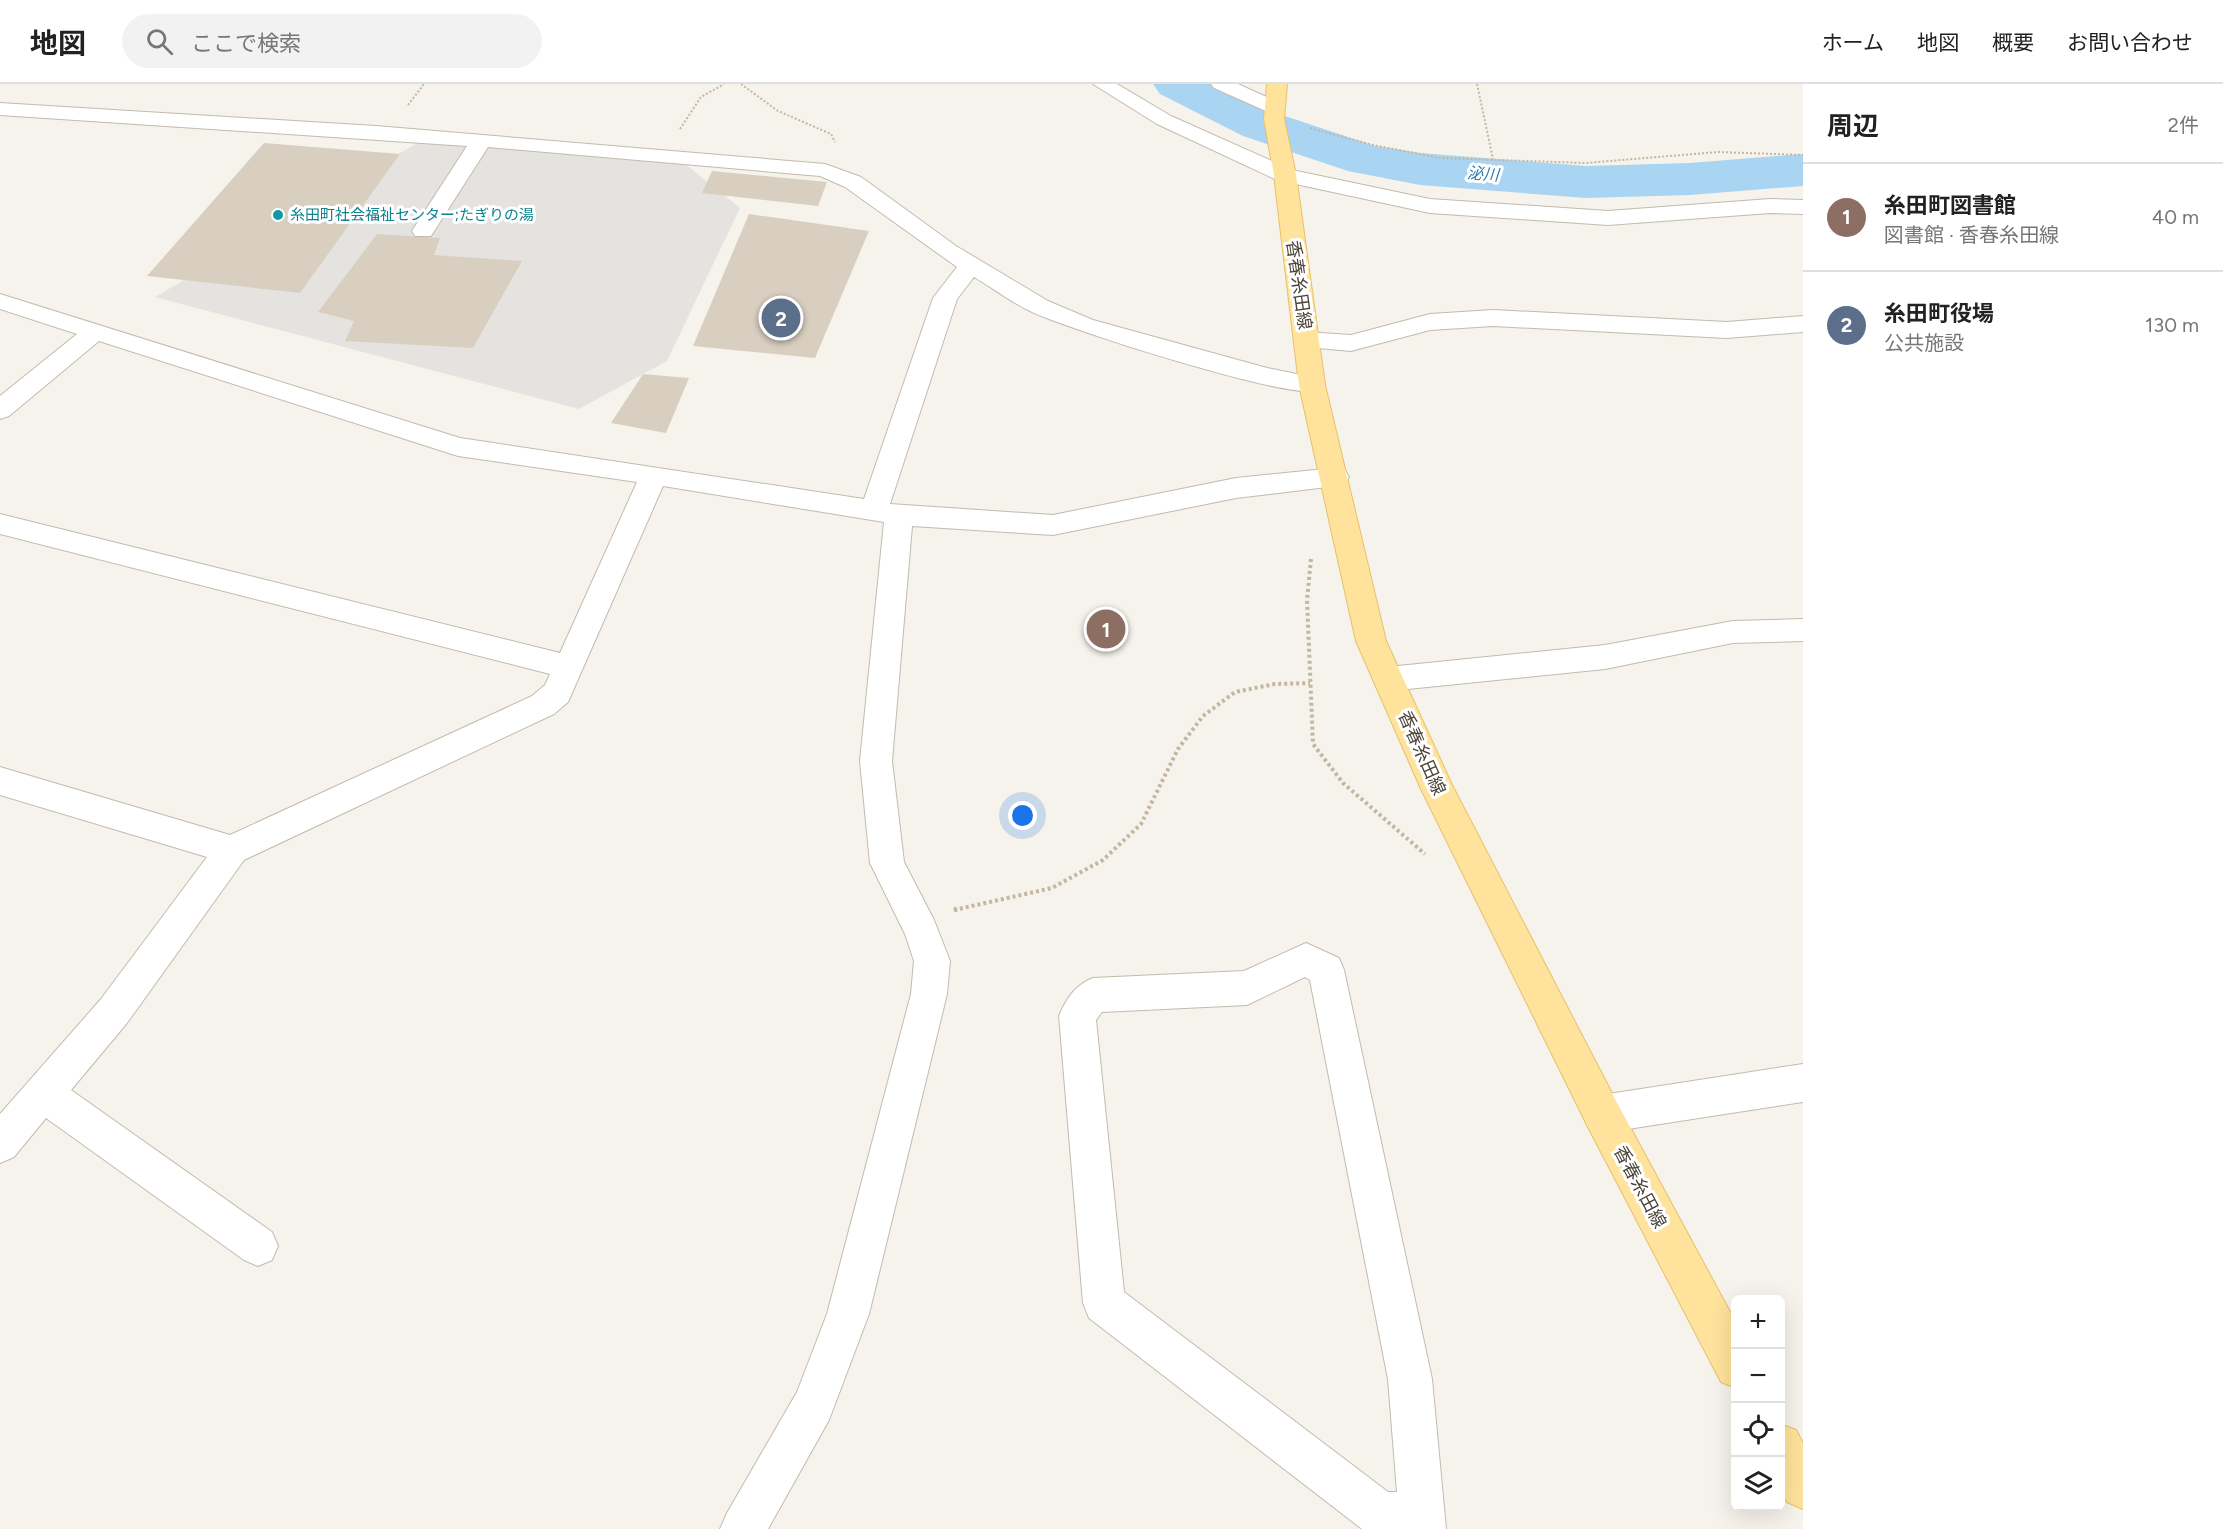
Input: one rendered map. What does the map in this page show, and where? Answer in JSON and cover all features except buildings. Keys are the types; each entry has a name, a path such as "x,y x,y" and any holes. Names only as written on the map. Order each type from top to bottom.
{"main road":[{"name":"香春糸田線","path":"1277,84 1275,114 1312,385 1371,641 1437,789 1602,1114 1731,1358"},
{"path":"1785,1455 1803,1486"}],"street":[{"path":"1103,84 1164,120 1285,175 1430,206 1608,218 1770,206 1803,207"},
{"path":"1221,84 1275,114"},
{"path":"0,110 481,141 817,169 853,182 971,265 1039,306 1084,325 1266,376 1312,385"},
{"path":"423,231 481,141"},
{"path":"742,1529 814,1405 848,1314 929,994 932,962 916,918 887,863 876,761 887,512 945,298 971,265"},
{"path":"0,301 458,447 887,512 1053,525 1236,488 1335,477"},
{"path":"1306,340 1351,343 1430,322 1493,318 1727,330 1803,324"},
{"path":"0,410 96,331"},
{"path":"0,1143 114,1011 232,850 543,705 557,693 654,475"},
{"path":"0,524 568,667"},
{"path":"1388,679 1605,657 1733,632 1803,630"},
{"path":"0,782 232,850"},
{"path":"1306,959 1326,970 1410,1378 1423,1523 1380,1514 1104,1303 1077,1016 1093,995 1247,988 1306,959"},
{"path":"1602,1114 1803,1083"},
{"path":"44,1092 258,1246"}],"path":[{"path":"664,155 700,97 724,84"},
{"path":"741,84 778,111 831,134 836,143 822,156 817,169"},
{"path":"1477,84 1493,159"},
{"path":"1275,114 1308,127 1373,145 1441,158 1585,163 1718,152 1803,155"},
{"path":"1311,558 1307,600 1313,744 1343,783 1428,857"},
{"path":"916,918 1052,888 1103,861 1141,824 1178,749 1203,716 1235,692 1275,684 1311,683"}],"shaded area":[{"path":"424,139 685,164 740,208 667,361 579,409 155,297"}],"waterway":[{"name":"泌川","path":"1177,84 1261,125 1366,160 1420,169 1586,182 1690,179 1803,170"}],"place":[{"name":"糸田町社会福祉センター;たぎりの湯","path":"278,215"},
{"name":"糸田町役場","path":"781,318"},
{"name":"糸田町図書館","path":"1106,629"}]}
